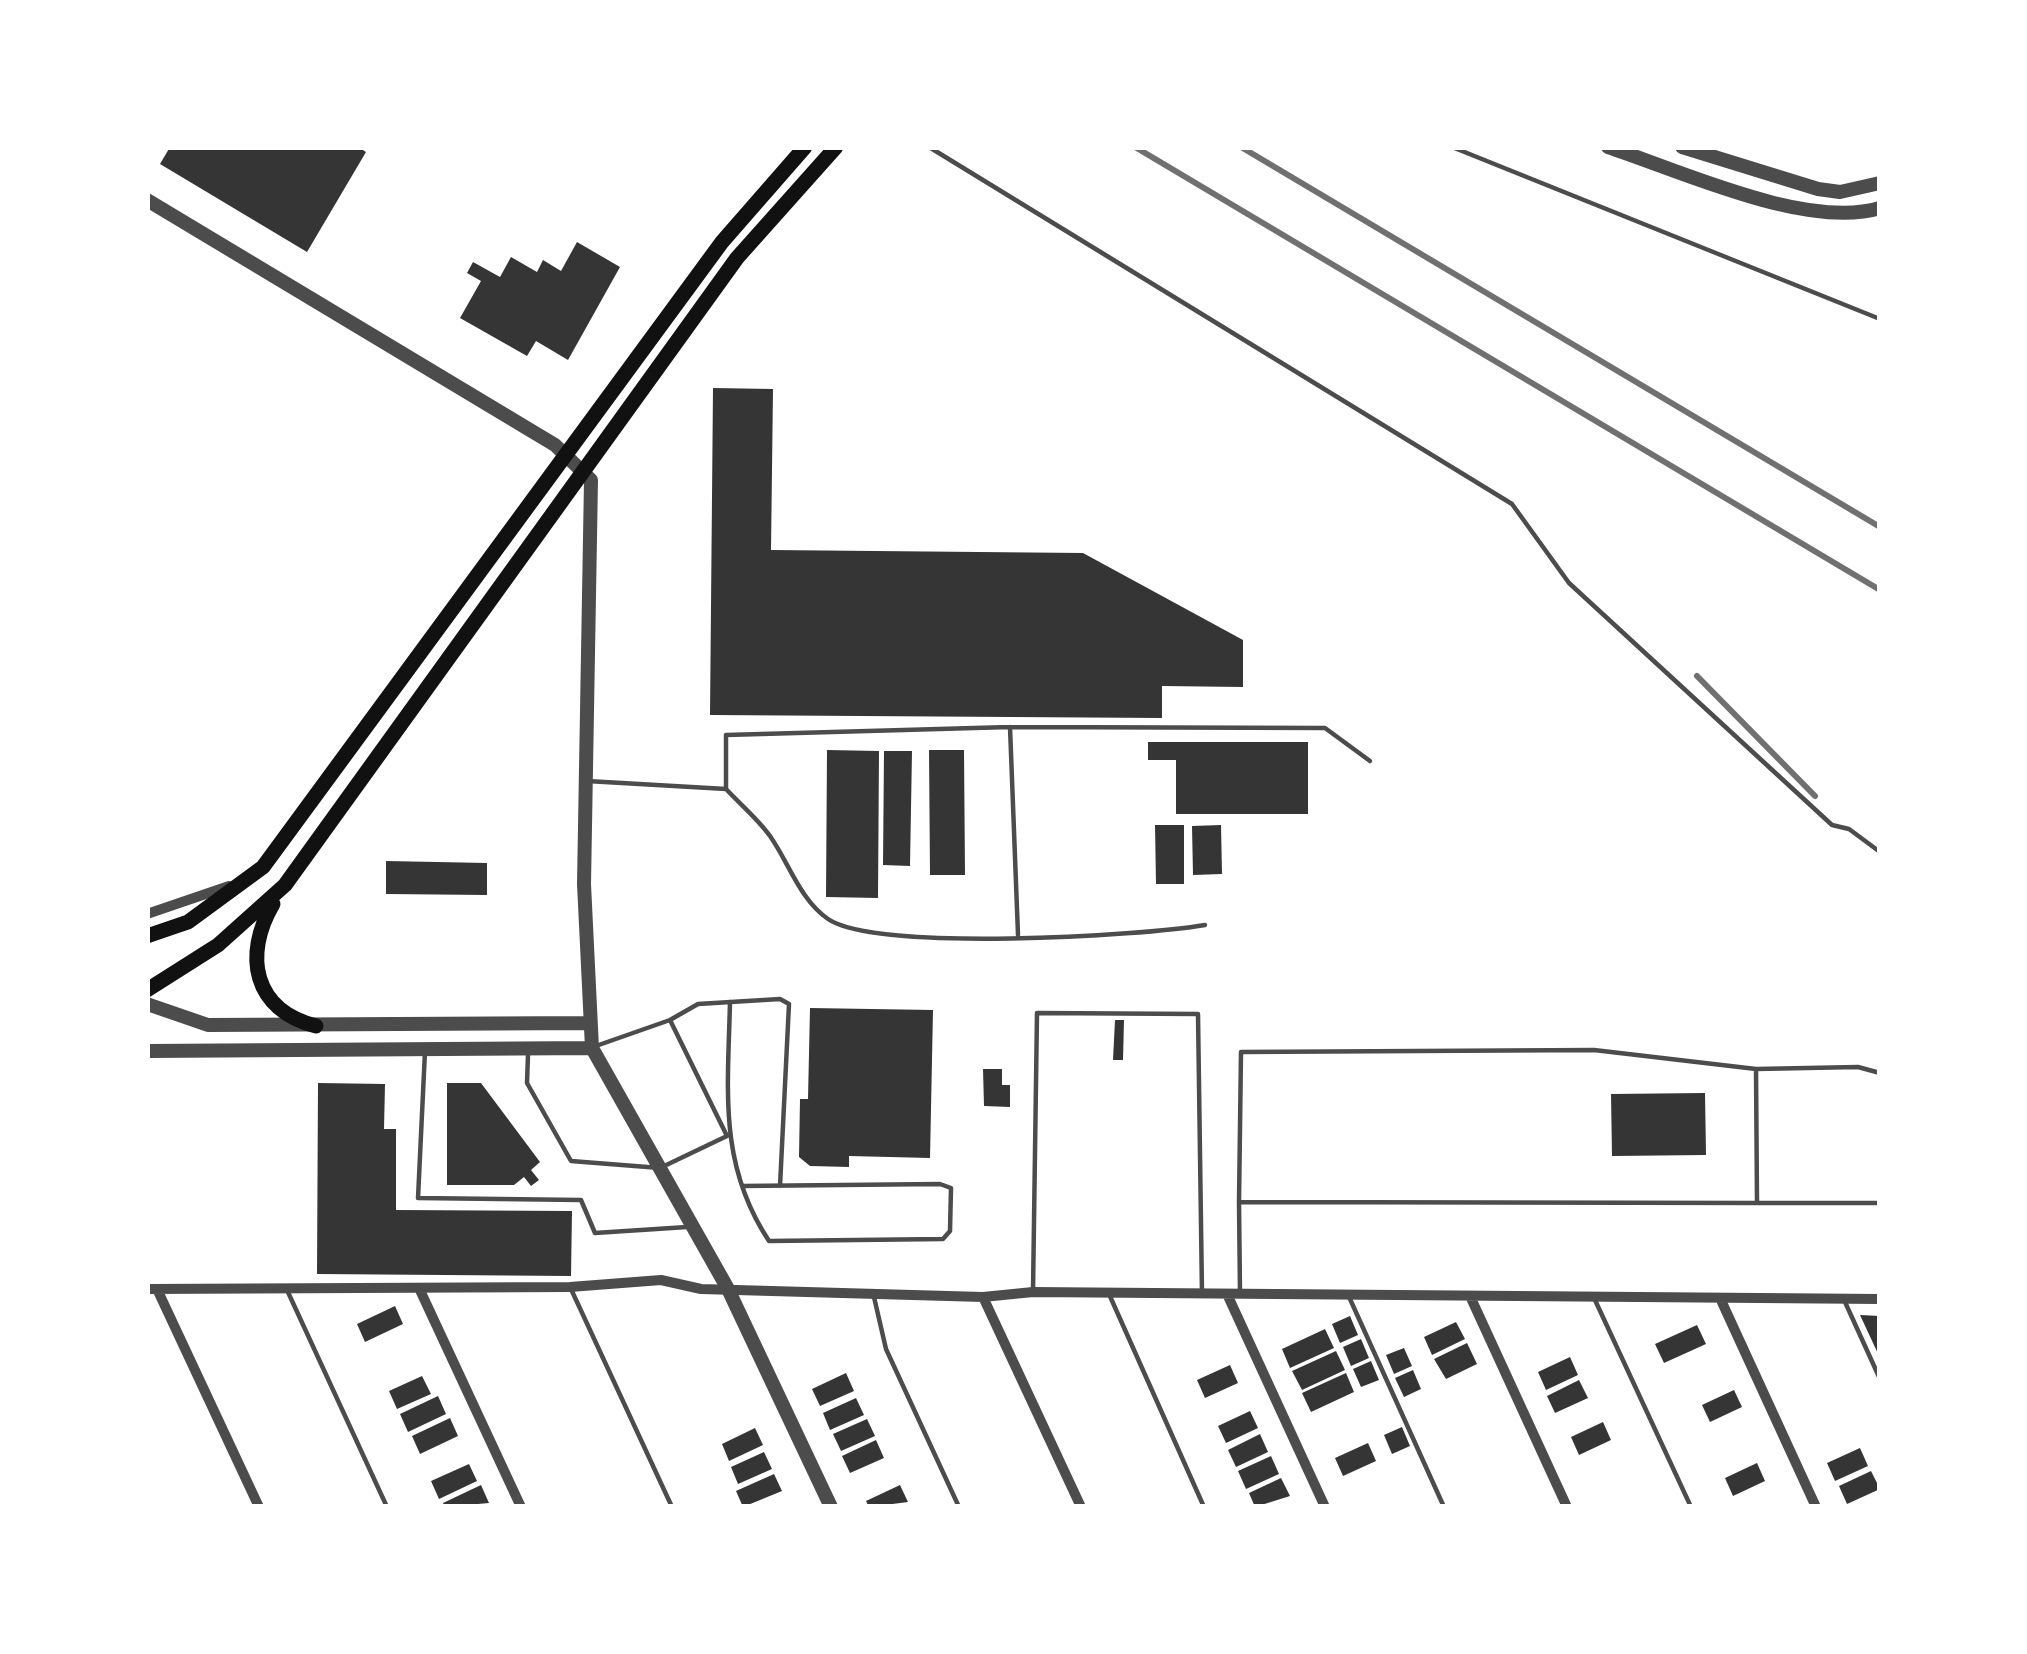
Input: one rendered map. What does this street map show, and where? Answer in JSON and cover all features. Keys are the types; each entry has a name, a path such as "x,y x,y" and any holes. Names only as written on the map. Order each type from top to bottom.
{"main road":[{"path":"147,936 188,922 263,867 722,242 805,147"},
{"path":"316,1026 278,1010 256,972 255,942 285,885 737,258 836,147"},
{"path":"147,990 218,945 285,885"}],"street":[{"path":"1608,147 1792,206 1849,215 1880,208"},
{"path":"1682,147 1818,189 1840,192 1880,183"},
{"path":"147,200 558,447 592,480 587,781 592,1048 728,1289 831,1507"},
{"path":"147,914 201,898 263,867"},
{"path":"147,1004 208,1025 588,1023"},
{"path":"147,1051 592,1048"},
{"path":"259,1507 152,1289 570,1287 661,1280 728,1289 983,1297 1033,1292 1880,1299"},
{"path":"419,1288 521,1507"},
{"path":"1233,1294 1325,1507"},
{"path":"1470,1296 1568,1507"},
{"path":"983,1297 1081,1507"},
{"path":"1720,1298 1816,1507"}],"lane":[{"path":"929,147 1512,504 1569,583 1832,825 1850,829 1880,852"},
{"path":"1452,147 1880,320"},
{"path":"726,789 726,735 1010,727 1325,728 1370,761"},
{"path":"1010,727 1018,935"},
{"path":"587,781 726,789 766,830 799,886 830,921 904,935 1147,935 1205,925"},
{"path":"592,1048 670,1020 698,1004 780,999 789,1004 780,1186"},
{"path":"727,1136 730,1002"},
{"path":"1033,1292 1036,1013 1155,1012 1198,1014 1202,1294"},
{"path":"670,1020 727,1136 749,1210 769,1241 943,1239 950,1231 951,1188 940,1184 742,1186"},
{"path":"529,1049 527,1083 571,1161 659,1168 727,1136"},
{"path":"1233,1294 1240,1202 1241,1052 1594,1050 1756,1069 1858,1067 1880,1073"},
{"path":"425,1051 418,1198 581,1200 596,1233 693,1226"},
{"path":"1756,1069 1757,1203"},
{"path":"1240,1202 1880,1203"},
{"path":"570,1287 672,1507"},
{"path":"287,1290 387,1507"},
{"path":"1109,1293 1204,1507"},
{"path":"873,1294 886,1349 958,1507"},
{"path":"1348,1295 1444,1507"},
{"path":"1594,1297 1691,1507"},
{"path":"1843,1299 1880,1379"}],"building":[{"path":"170,147 358,147 366,152 307,252 160,164"},
{"path":"577,242 620,267 568,360 536,341 527,356 460,318 481,281 467,273 473,262 500,277 511,257 537,272 543,260 561,271"},
{"path":"713,388 773,389 771,550 1083,553 1243,640 1243,687 1162,686 1162,718 710,715"},
{"path":"1148,742 1308,742 1308,814 1176,814 1176,760 1148,760"},
{"path":"827,750 879,751 878,898 826,897"},
{"path":"929,750 964,750 965,875 930,875"},
{"path":"884,751 912,751 910,866 883,865"},
{"path":"1155,825 1184,825 1184,884 1156,884"},
{"path":"1221,825 1222,874 1193,875 1192,826"},
{"path":"386,861 487,863 487,895 386,894"},
{"path":"810,1008 933,1010 930,1158 849,1156 849,1167 810,1166 799,1157 800,1099 808,1099"},
{"path":"1115,1020 1124,1020 1123,1060 1113,1060"},
{"path":"983,1069 1002,1069 1002,1085 1010,1085 1010,1107 984,1106"},
{"path":"318,1083 385,1084 384,1129 396,1129 396,1210 572,1211 571,1276 317,1274"},
{"path":"447,1083 481,1083 540,1162 531,1170 539,1180 531,1186 524,1177 514,1185 447,1185"},
{"path":"1705,1093 1706,1155 1612,1156 1611,1094"},
{"path":"395,1306 403,1324 365,1342 357,1324"},
{"path":"1860,1315 1880,1316 1880,1358"},
{"path":"1350,1316 1358,1335 1340,1343 1332,1324"},
{"path":"1456,1322 1465,1339 1432,1355 1424,1337"},
{"path":"1697,1325 1706,1344 1664,1363 1655,1344"},
{"path":"1325,1329 1334,1348 1290,1368 1282,1349"},
{"path":"1361,1339 1369,1358 1351,1366 1343,1347"},
{"path":"1467,1343 1477,1364 1446,1379 1434,1359"},
{"path":"1404,1348 1412,1366 1394,1374 1386,1355"},
{"path":"1336,1351 1345,1370 1302,1390 1292,1371"},
{"path":"1570,1357 1578,1375 1546,1390 1538,1372"},
{"path":"1371,1361 1379,1380 1361,1387 1353,1369"},
{"path":"1230,1365 1238,1383 1205,1398 1197,1380"},
{"path":"1413,1370 1421,1389 1404,1397 1395,1378"},
{"path":"846,1373 854,1391 820,1406 812,1389"},
{"path":"1346,1373 1354,1392 1311,1412 1302,1393"},
{"path":"422,1376 431,1394 397,1409 389,1391"},
{"path":"1579,1380 1588,1398 1555,1413 1547,1396"},
{"path":"1734,1390 1742,1407 1710,1422 1702,1405"},
{"path":"438,1396 446,1414 408,1432 400,1414"},
{"path":"856,1398 864,1415 830,1430 823,1413"},
{"path":"1250,1411 1258,1428 1226,1443 1218,1426"},
{"path":"450,1418 458,1436 420,1454 412,1436"},
{"path":"867,1419 875,1436 841,1451 833,1434"},
{"path":"1603,1422 1611,1440 1579,1455 1571,1437"},
{"path":"1402,1427 1410,1446 1392,1454 1384,1435"},
{"path":"755,1428 763,1445 729,1461 722,1444"},
{"path":"1260,1434 1268,1452 1236,1467 1228,1450"},
{"path":"876,1440 884,1458 850,1473 842,1456"},
{"path":"1368,1443 1376,1461 1343,1476 1335,1458"},
{"path":"1860,1448 1868,1466 1835,1481 1827,1463"},
{"path":"764,1452 772,1469 738,1484 731,1467"},
{"path":"1271,1456 1279,1474 1246,1489 1238,1471"},
{"path":"1757,1463 1765,1481 1733,1496 1725,1478"},
{"path":"469,1464 477,1481 439,1499 431,1481"},
{"path":"1871,1471 1880,1489 1847,1504 1839,1486"},
{"path":"774,1474 782,1491 743,1507 736,1491"},
{"path":"1281,1478 1290,1496 1255,1507 1249,1493"},
{"path":"481,1485 489,1503 445,1507 443,1503"},
{"path":"900,1485 908,1502 869,1507 866,1501"}],"railway":[{"path":"1135,147 1880,590"},
{"path":"1241,147 1880,527"},
{"path":"1697,676 1815,796"}]}
